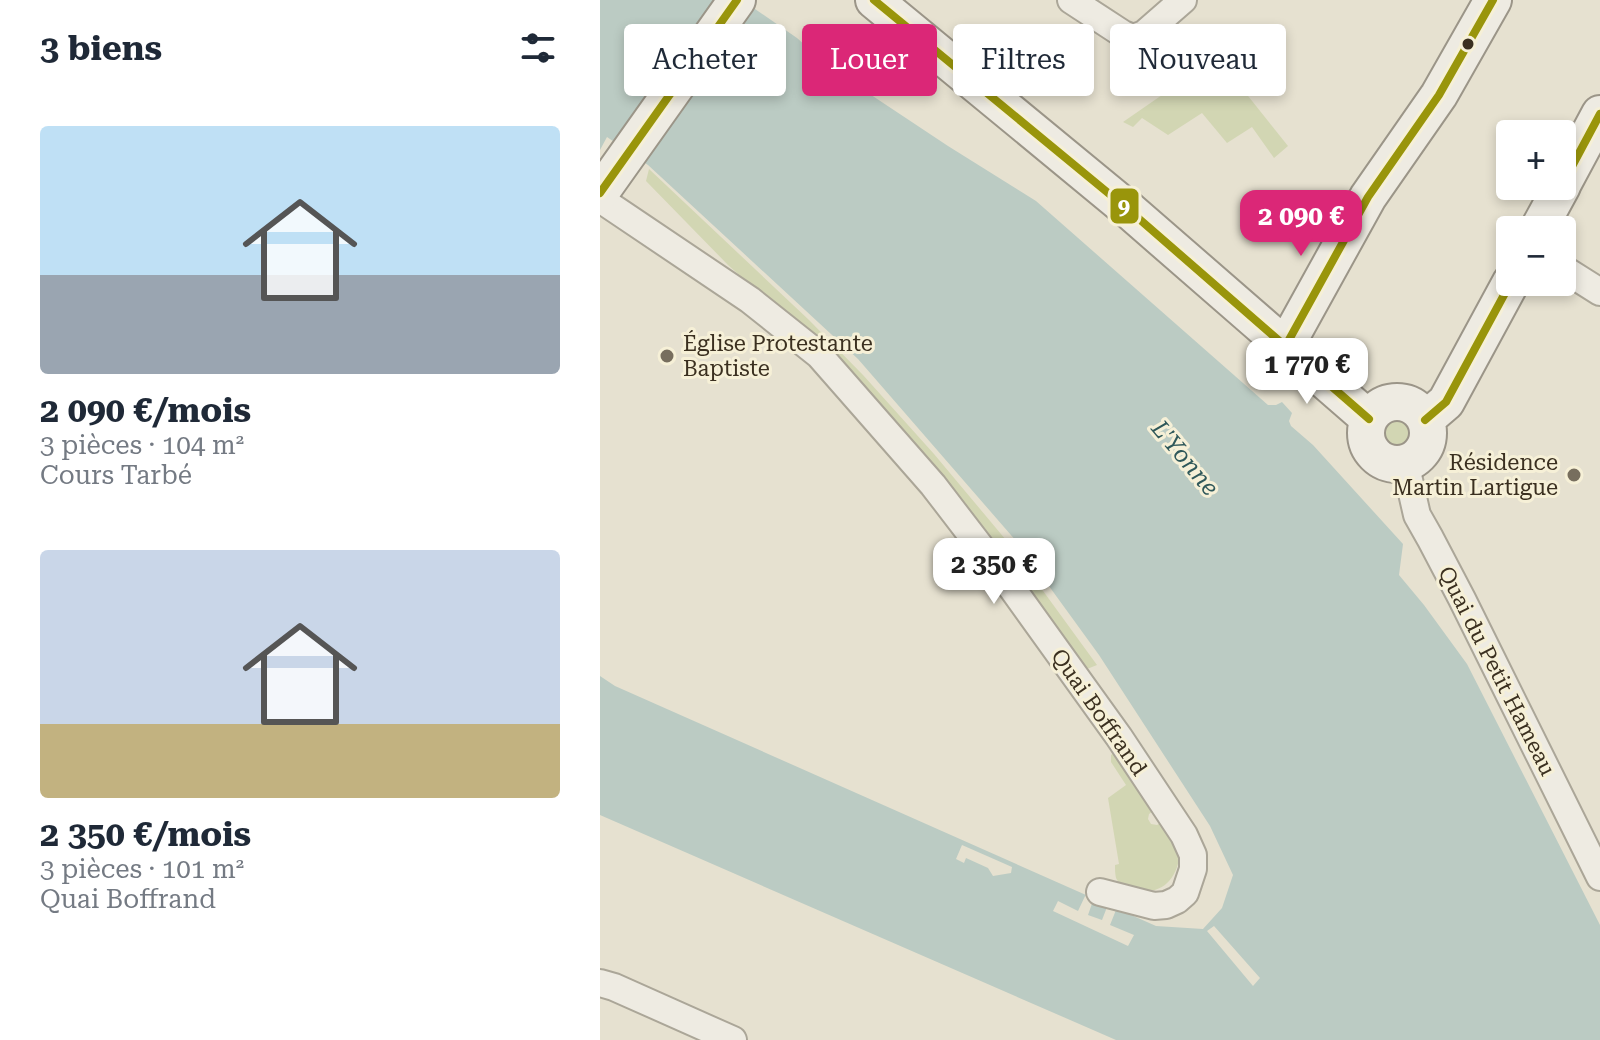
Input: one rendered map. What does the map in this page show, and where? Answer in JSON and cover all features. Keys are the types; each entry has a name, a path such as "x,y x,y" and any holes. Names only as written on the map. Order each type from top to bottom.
{"main road":[{"path":"600,193 737,0"},
{"path":"855,0 893,24"},
{"path":"874,0 902,24"},
{"path":"1285,347 1368,197 1439,95 1493,0"},
{"path":"937,53 1130,211 1369,419"},
{"path":"1576,159 1600,114"},
{"path":"1425,420 1446,402 1503,296"},
{"path":"1402,402 1411,405 1425,420 1426,442 1414,458 1405,462 1385,461 1376,456 1366,439 1369,419 1382,405 1402,402"}],"street":[{"path":"1071,0 1133,38 1144,34 1183,0"},
{"name":"Quai Boffrand","path":"600,199 750,300 819,355 933,485 1009,584 1119,737 1184,835 1193,855 1193,869 1185,893 1166,905 1154,906 1100,892"},
{"path":"1576,277 1600,292"},
{"name":"Quai du Petit Hameau","path":"1405,462 1417,515 1600,877"},
{"path":"600,983 733,1040"}],"green space":[{"path":"1161,96 1248,96 1288,146 1274,158 1252,127 1227,143 1202,113 1168,135 1142,118 1133,127 1123,122"},
{"path":"649,169 863,375 1006,540 1097,665 1087,669 941,478 834,359 728,265 646,181"},
{"path":"1397,417 1408,422 1413,433 1408,444 1397,449 1386,444 1381,433 1386,422"},
{"path":"1115,752 1156,809 1149,814 1151,824 1157,825 1165,820 1180,855 1172,878 1161,888 1139,892 1125,888 1116,878 1115,865 1119,864 1108,798 1126,785 1111,762 1111,755"}],"water":[{"name":"L'Yonne","path":"600,0 742,0 777,24 624,24 624,96 786,96 786,30 802,43 802,96 873,96 1036,201 1268,405 1282,402 1292,413 1291,426 1313,445 1403,544 1399,575 1467,664 1600,925 1600,1040 1116,1040 600,815 600,676 615,686 1156,926 1203,929 1222,908 1233,875 1210,826 1099,655 1017,542 858,359 648,165 607,137 600,150"}],"pier":[{"path":"962,845 1012,867 1011,873 993,876 988,868 966,858 964,863 956,859"},
{"path":"1087,892 1095,895 1088,915 1102,920 1109,902 1118,905 1110,925 1134,935 1128,946 1053,911 1058,901 1078,911"},
{"path":"1214,926 1260,978 1253,986 1207,931"}],"transit line":[{"name":"9","path":"600,193 737,0"},
{"name":"9","path":"874,0 1130,211 1369,419"},
{"name":"9","path":"1285,347 1368,197 1439,95 1493,0"},
{"name":"9","path":"1576,159 1600,114"},
{"name":"9","path":"1425,420 1446,402 1503,296"}],"place":[{"name":"Église Protestante Baptiste","path":"667,356"},
{"name":"Résidence Martin Lartigue","path":"1574,475"}]}
